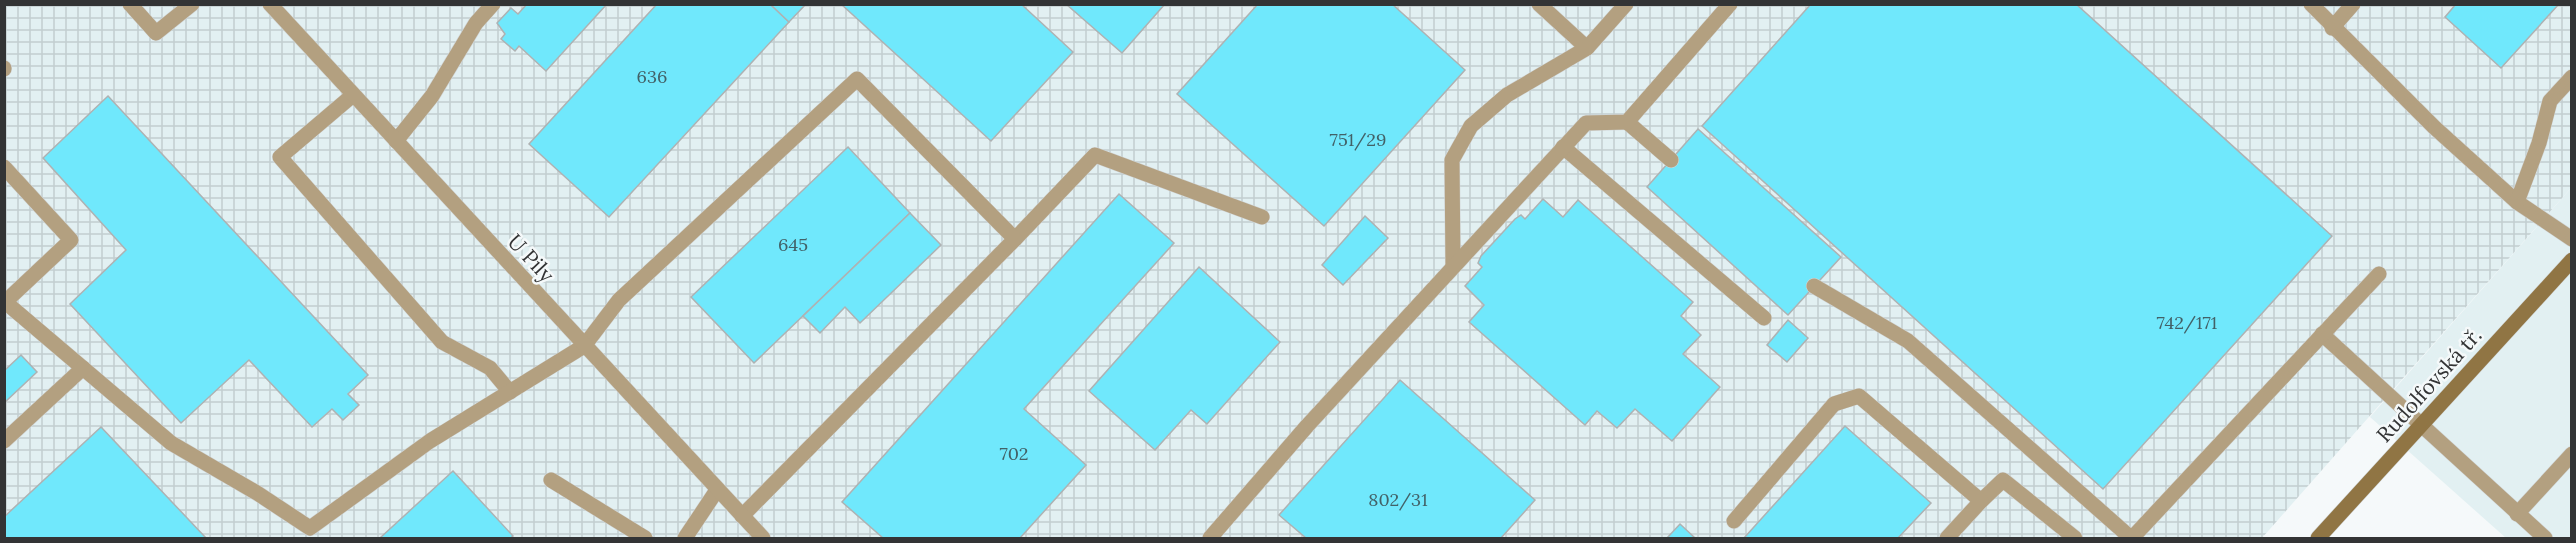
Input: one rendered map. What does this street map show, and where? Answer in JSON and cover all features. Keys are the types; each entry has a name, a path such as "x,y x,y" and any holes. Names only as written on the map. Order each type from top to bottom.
{"main road":[{"name":"Rudolfovská tř.","path":"2318,538 2571,260"}],"street":[{"path":"130,4 156,33 192,4"},
{"name":"U Pily","path":"270,4 763,538"},
{"path":"396,141 432,96 476,23 494,4"},
{"path":"1539,4 1587,48"},
{"path":"1454,266 1452,160 1472,126 1507,94 1587,48 1626,4"},
{"path":"1627,122 1730,4"},
{"path":"2311,4 2332,28 2517,202 2571,239"},
{"path":"2332,28 2354,4"},
{"path":"2517,202 2539,143 2550,101 2571,77"},
{"path":"4,167 71,240 5,301 171,443 257,493 304,533 430,441 584,346 619,300 857,79 1016,239"},
{"path":"353,94 280,157 442,342 490,368 510,392"},
{"path":"1210,538 1307,426 1586,123 1627,122 1671,160"},
{"path":"1563,147 1764,318"},
{"path":"742,516 1016,239 1095,155 1262,216"},
{"path":"1814,286 1908,341 2131,538 2379,274"},
{"path":"2322,334 2545,538"},
{"path":"4,441 83,368"},
{"path":"1734,521 1834,404 1859,396 1981,501"},
{"path":"2517,514 2571,454"},
{"path":"551,480 645,538"},
{"path":"1947,538 2003,480 2075,538"},
{"path":"686,538 717,490"}],"shaded area":[{"path":"4,5 2571,5 2571,188 2262,538 5,538"},
{"path":"2571,188 2571,538 2506,538 2370,417"}],"building":[{"path":"527,4 607,4 546,71 519,46 515,51 501,39 505,34 497,23 511,8 518,14"},
{"path":"657,4 770,4 789,22 609,217 529,144"},
{"path":"770,4 806,4 789,22"},
{"path":"841,4 1021,4 1073,52 991,141"},
{"path":"1066,4 1165,4 1122,53"},
{"path":"1258,4 1392,4 1465,70 1324,226 1177,94"},
{"path":"1811,4 2076,4 2332,236 2103,489 1702,126"},
{"path":"2456,4 2559,4 2501,68 2445,17"},
{"path":"108,96 368,375 348,394 359,405 343,420 332,409 312,427 249,360 181,423 70,304 126,250 43,158"},
{"path":"1698,129 1841,257 1788,315 1647,187"},
{"path":"848,147 910,213 754,363 691,297"},
{"path":"1119,194 1174,243 1024,409 1086,465 1020,538 883,538 842,502"},
{"path":"1543,199 1563,217 1578,200 1693,302 1681,316 1701,335 1683,354 1720,387 1672,441 1635,409 1617,428 1597,411 1585,425 1469,322 1484,305 1465,286 1482,267 1478,263 1481,256 1515,219 1521,215 1525,219"},
{"path":"910,213 941,245 860,323 845,307 820,333 803,316"},
{"path":"1365,216 1388,238 1343,285 1322,265"},
{"path":"1199,267 1280,342 1207,424 1191,410 1155,450 1089,391"},
{"path":"1788,320 1808,338 1787,362 1767,345"},
{"path":"21,355 37,372 4,403 4,371"},
{"path":"1400,380 1535,500 1501,538 1306,538 1279,515"},
{"path":"1845,426 1931,503 1898,538 1744,538"},
{"path":"101,427 206,538 4,538 4,517"},
{"path":"453,471 513,536 511,538 380,538"},
{"path":"1680,524 1695,538 1667,538"}]}
